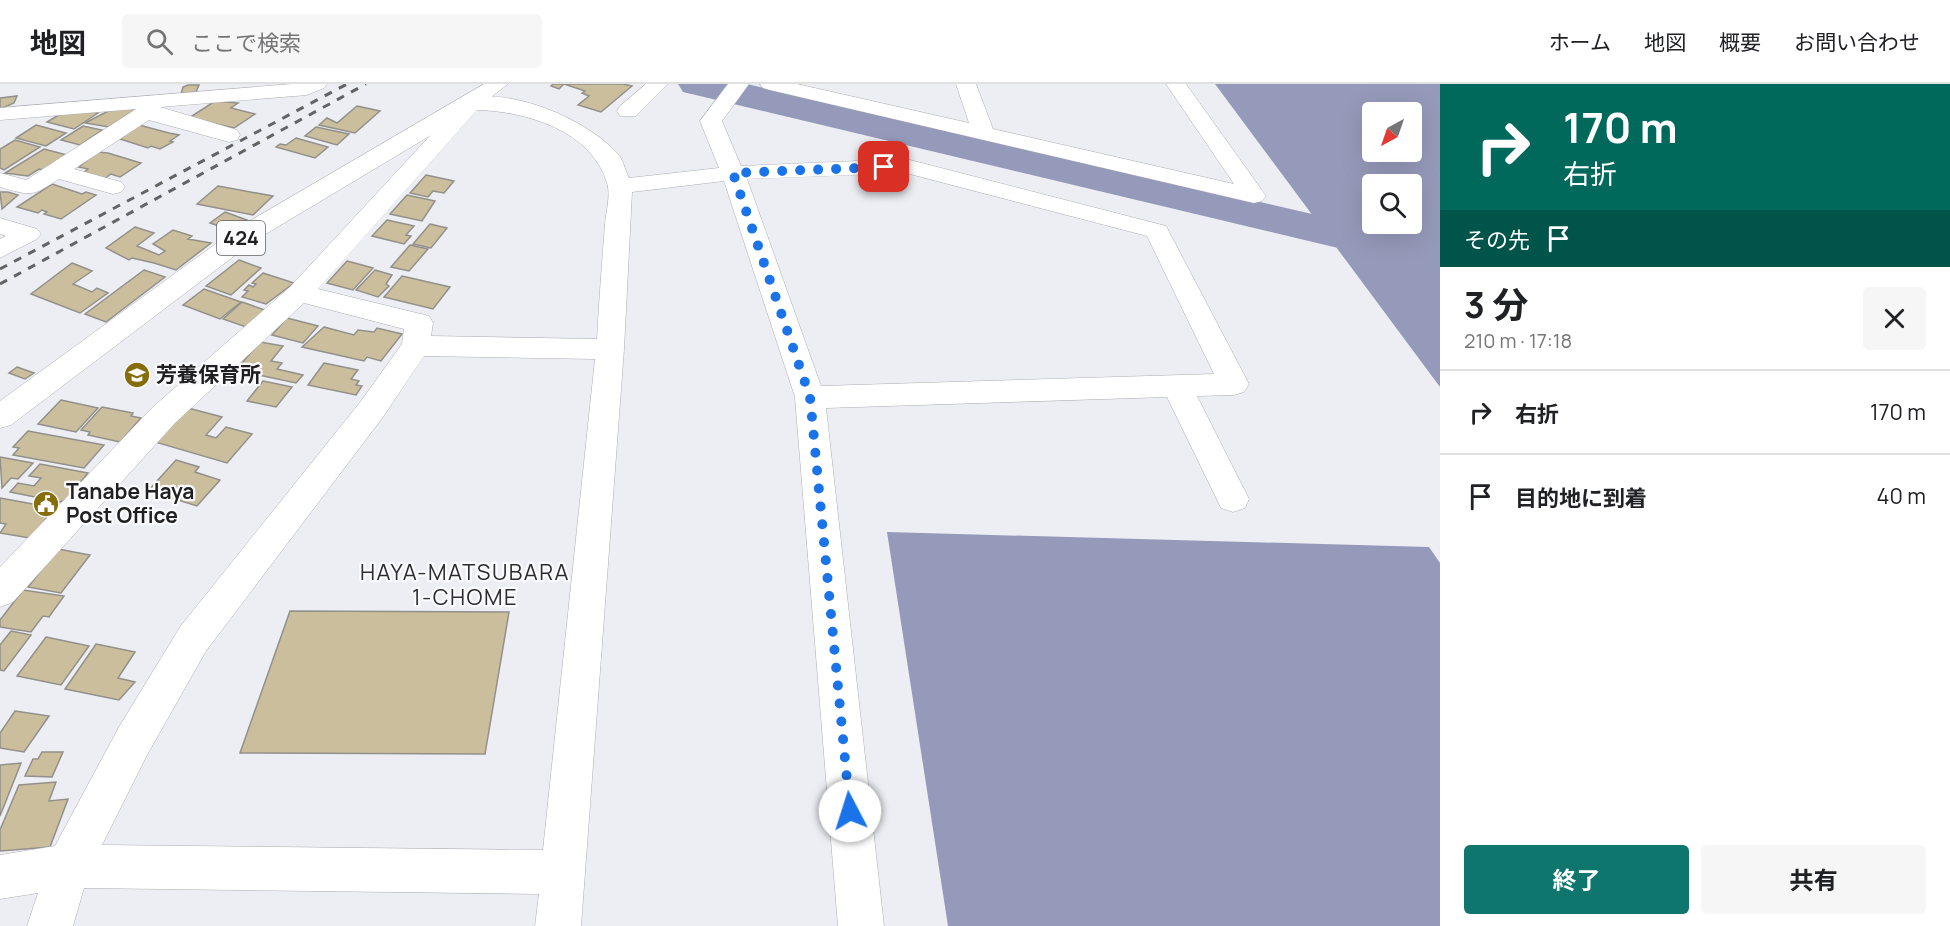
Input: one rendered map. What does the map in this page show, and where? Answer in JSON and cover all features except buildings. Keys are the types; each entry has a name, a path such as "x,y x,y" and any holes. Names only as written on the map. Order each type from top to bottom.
{"main road":[{"path":"0,114 44,109 150,107 307,89 317,84"},
{"name":"424","path":"0,417 245,235 471,103 498,84"},
{"path":"628,111 658,84"},
{"path":"740,84 711,121 733,173 810,397 861,926"},
{"path":"770,84 1254,196 1176,84"},
{"path":"966,84 983,133"},
{"path":"0,136 78,89"},
{"path":"0,591 164,415 299,293 471,103 506,104 551,118 584,135 609,159 620,186 610,349 558,926"},
{"path":"150,107 229,135"},
{"path":"0,180 29,188 150,107"},
{"path":"620,186 733,173 906,166 1157,231 1234,384 810,397"},
{"path":"56,171 113,187"},
{"path":"0,226 28,234 0,250"},
{"path":"50,926 68,866 133,741 193,639 372,409 416,346 419,323 299,293"},
{"path":"416,346 610,349"},
{"path":"1178,386 1233,499"},
{"path":"0,877 68,866 562,872"}],"water":[{"path":"1215,84 1440,84 1440,387"},
{"path":"887,532 1429,547 1440,563 1440,926 948,926"}],"waterway":[{"path":"697,84 1338,234"}],"railway":[{"path":"0,269 347,84"},
{"path":"0,284 366,84"}],"place":[{"name":"芳養保育所","path":"137,375"},
{"name":"Tanabe Haya Post Office","path":"46,504"}],"district":[{"name":"HAYA-MATSUBARA 1-CHOME","path":"465,584"}],"route":[{"path":"850,811 810,397 733,173 884,167"}]}
